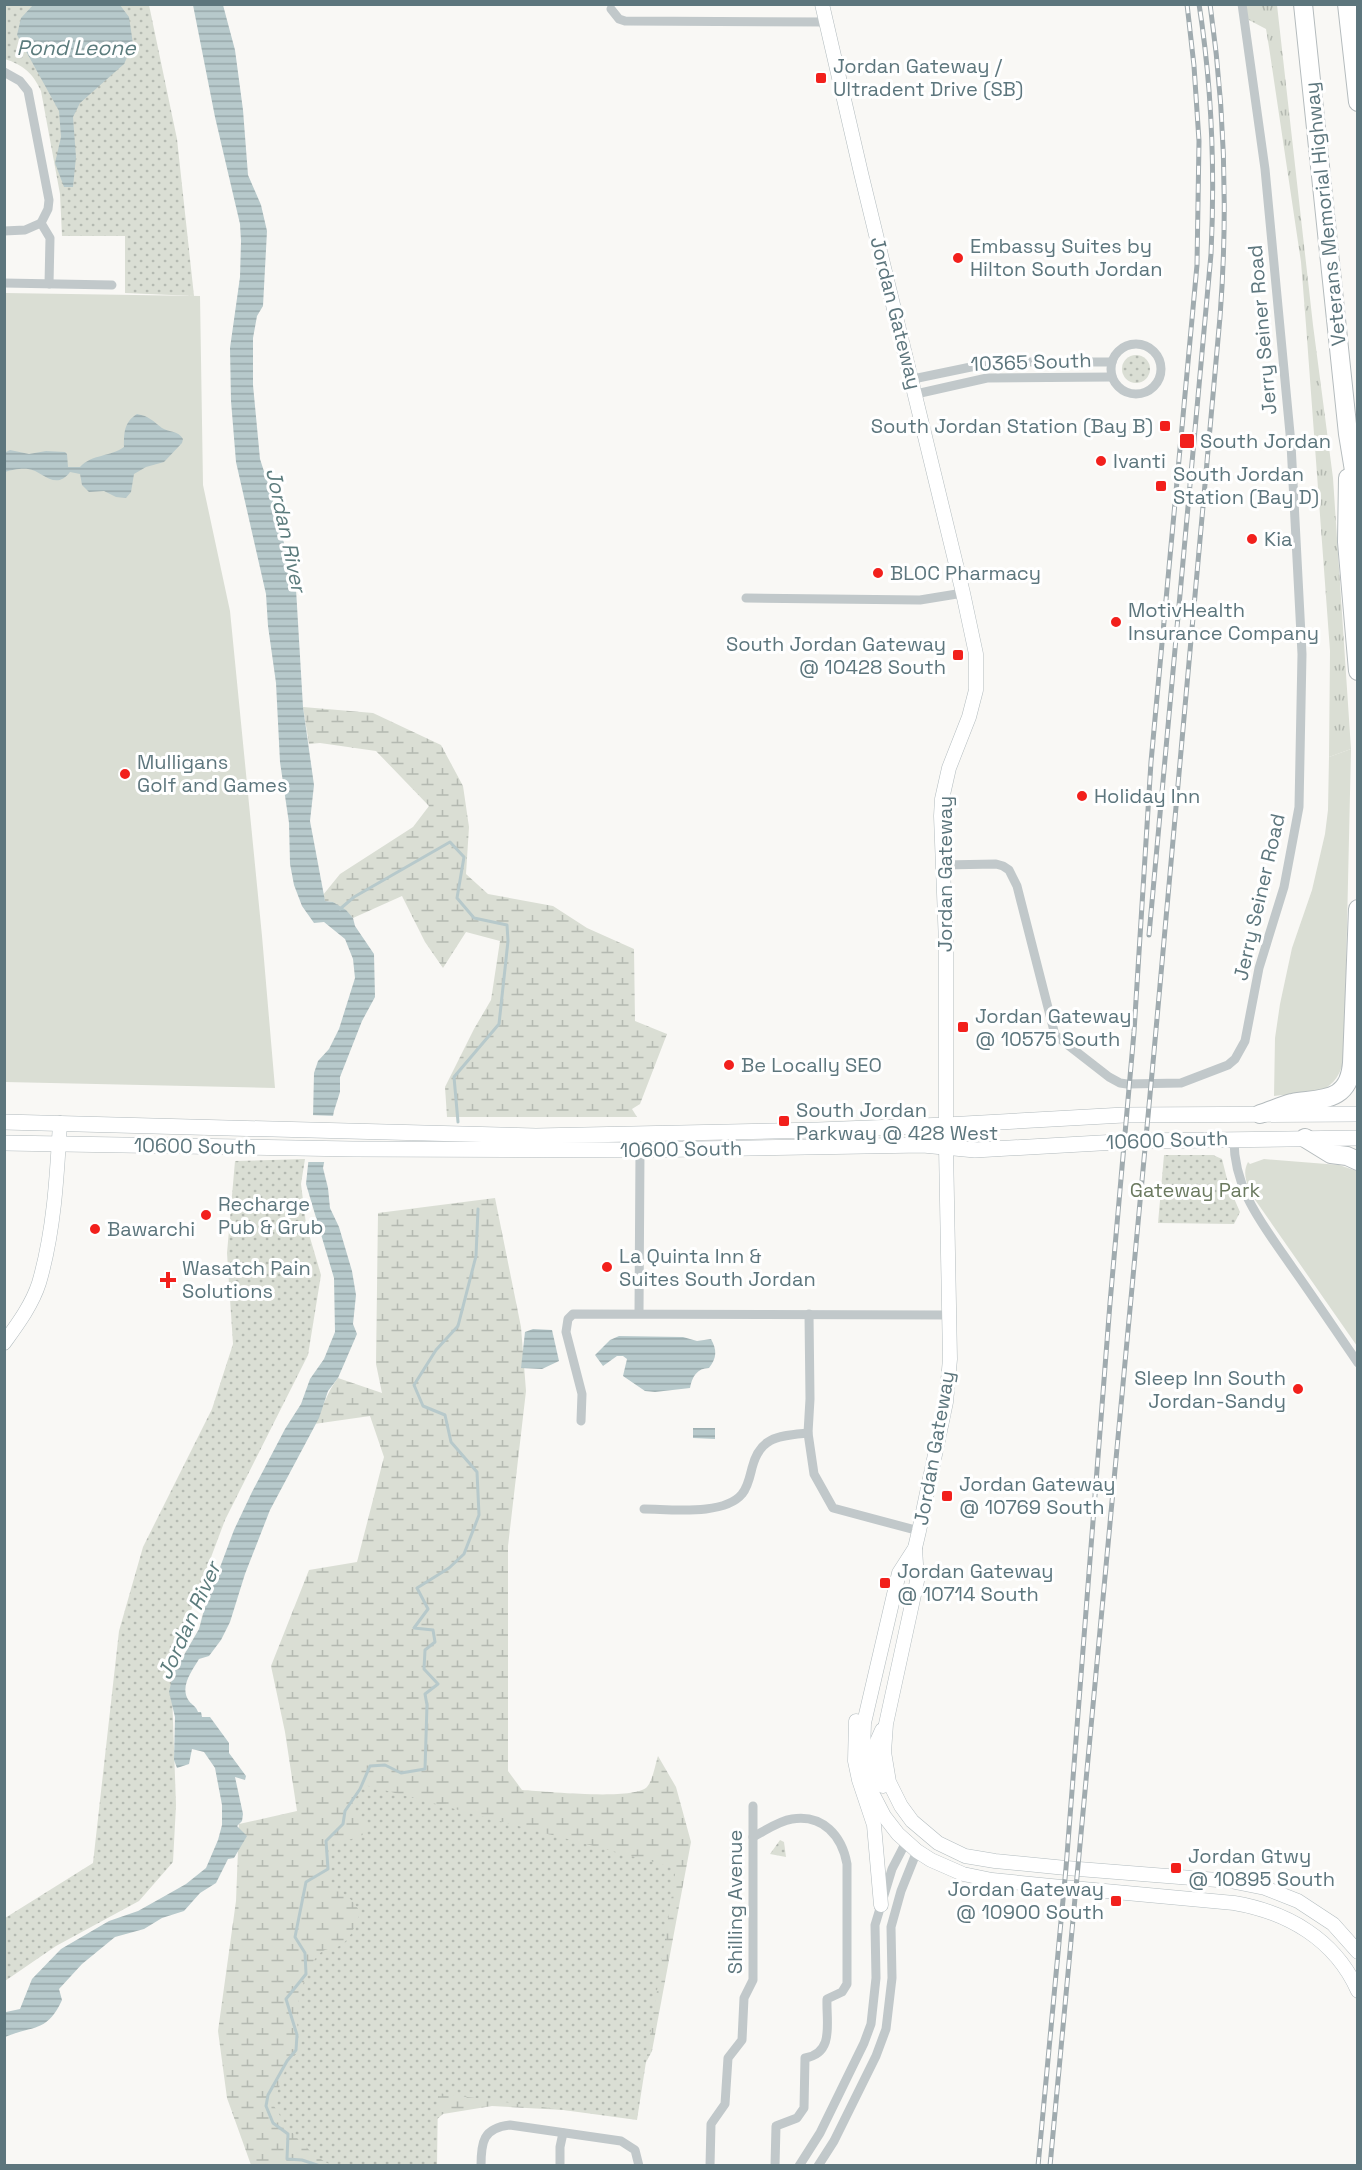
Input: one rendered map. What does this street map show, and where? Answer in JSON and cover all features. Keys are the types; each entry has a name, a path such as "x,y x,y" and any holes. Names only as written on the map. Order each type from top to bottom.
{"highway":[{"name":"Veterans Memorial Highway","path":"1303,4 1348,434 1358,495"},
{"path":"1347,4 1358,102"},
{"path":"1348,434 1347,542 1358,671"},
{"path":"1260,1114 1292,1103 1327,1099 1338,1093 1348,1081 1352,1063 1358,909"},
{"path":"1305,1138 1331,1154 1347,1156 1358,1161"}],"main road":[{"name":"Jordan Gateway","path":"822,4 975,642 977,678 969,717 949,768 944,789 942,816 946,944 946,1147 950,1359 946,1402 915,1548 917,1581 886,1724 884,1752 890,1782 901,1806 912,1821 938,1843 966,1856 987,1860 1230,1881 1265,1888 1299,1901 1333,1924 1358,1952"},
{"name":"10600 South","path":"4,1122 536,1136 946,1125 1124,1115 1358,1114"},
{"path":"4,1343 19,1323 38,1284 51,1227 60,1123"},
{"name":"10600 South","path":"4,1143 353,1149 640,1150 918,1144 975,1150 1135,1141 1358,1138"},
{"name":"Jordan Gateway","path":"915,1548 899,1574 864,1723 863,1753 870,1789 884,1816 932,1860 963,1874 993,1880 1234,1903 1261,1908 1290,1919 1320,1940 1340,1960 1358,1991"},
{"path":"870,1693 860,1707 856,1718 855,1761 874,1825 881,1905"},
{"path":"886,1724 874,1748 877,1766 884,1790 913,1845 922,1841 968,1863 987,1860"}],"street":[{"path":"610,9 619,19 625,21 827,22"},
{"name":"Jerry Seiner Road","path":"943,865 996,864 1010,870 1017,886 1055,1035 1115,1080 1126,1084 1181,1083 1228,1065 1241,1050 1245,1041 1267,939 1284,887 1299,807 1302,666 1291,444 1265,169 1242,9"},
{"path":"4,72 20,81 29,97 49,200 41,223 25,230 4,231"},
{"path":"41,223 50,238 49,284"},
{"path":"4,283 112,285"},
{"name":"10365 South","path":"1142,344 1155,352 1161,368 1160,377 1155,385 1145,392 1130,393 1122,389 1112,377 1112,362 1116,354 1125,346 1142,344"},
{"name":"10365 South","path":"913,379 995,362 1112,362"},
{"name":"10365 South","path":"916,394 987,378 1112,377"},
{"path":"746,598 920,600 963,593"},
{"path":"1234,1138 1240,1182 1257,1217 1358,1363"},
{"path":"639,1313 640,1150"},
{"path":"581,1421 582,1394 566,1332 568,1319 573,1314 950,1315"},
{"path":"809,1314 808,1433 814,1474 833,1508 919,1531"},
{"path":"644,1509 708,1509 728,1503 742,1495 749,1481 755,1457 763,1444 778,1436 808,1433"},
{"name":"Shilling Avenue","path":"710,2166 711,2124 725,2104 726,2064 731,2053 742,2040 744,1998 753,1980 753,1806"},
{"path":"753,1837 790,1819 803,1818 816,1821 828,1827 838,1837 847,1864 847,1984 842,1992 827,1999 825,2046 819,2054 805,2058 804,2108 797,2118 776,2126 775,2166"},
{"path":"799,2166 820,2133 871,2024 876,1978 875,1925 892,1869 913,1845"},
{"path":"818,2166 834,2140 876,2056 886,2029 892,1978 891,1927 913,1845"},
{"path":"481,2166 482,2143 491,2130 510,2125 621,2141 635,2150 639,2166"},
{"path":"560,2166 563,2133"}],"green space":[{"path":"4,5 149,5 177,139 194,296 125,293 125,236 62,236 60,194 41,91 27,70 5,59"},
{"path":"1246,5 1277,5 1313,325 1333,478 1351,749 1329,757 1330,651 1301,262 1266,29 1247,19"},
{"name":"Mulligans Golf and Games","path":"5,293 200,296 203,485 230,611 275,1088 5,1082"},
{"path":"1136,355 1146,359 1150,369 1146,379 1136,383 1126,379 1122,369 1126,359"},
{"path":"303,707 373,713 441,745 463,786 469,827 466,874 488,894 553,906 587,928 634,949 635,1021 667,1034 640,1104 632,1109 637,1117 447,1117 445,1087 491,1000 500,941 466,932 443,968 425,942 402,896 353,918 333,902 325,901 323,895 340,874 413,827 429,806 376,751 320,743 309,744"},
{"path":"1351,749 1344,1060 1334,1082 1326,1087 1308,1093 1274,1096 1275,1038 1280,1004 1292,948 1312,890 1325,834 1329,757"},
{"name":"Gateway Park","path":"1164,1155 1213,1155 1222,1159 1229,1187 1240,1212 1234,1224 1158,1223"},
{"path":"305,1159 301,1184 306,1224 321,1275 308,1355 225,1520 171,1664 176,1805 173,1862 139,1901 56,1946 5,1981 5,1918 93,1863 119,1631 143,1547 212,1409 233,1344 227,1253 235,1161"},
{"path":"1264,1159 1339,1165 1357,1171 1357,1346 1251,1194 1246,1178 1246,1166 1248,1162 1250,1164"},
{"path":"495,1198 521,1327 526,1391 508,1546 508,1771 522,1790 625,1794 647,1787 658,1756 676,1787 691,1842 652,2051 619,2113 492,2106 443,2114 435,2121 334,2165 251,2165 227,2098 218,2031 236,1901 239,1824 297,1811 285,1732 271,1666 309,1570 357,1562 384,1457 370,1416 314,1424 338,1378 382,1393 376,1364 378,1213"},
{"path":"365,1785 676,1868 637,2120 438,2093 437,2165 333,2166 315,2155 291,2131 273,2104 288,2063 299,2051 297,2014 302,1989 318,1955 327,1949 337,1947 348,1939 360,1913 351,1900 330,1884 331,1867 325,1853 327,1841 341,1842 362,1836 366,1826 355,1817 352,1802"},
{"path":"780,1840 784,1842 786,1857 770,1854"}],"water":[{"name":"Pond Leone","path":"33,5 120,5 129,17 133,44 124,64 80,103 73,117 76,157 73,187 64,187 55,163 61,137 59,111 17,35 21,18"},
{"path":"193,5 223,5 235,50 248,175 261,205 267,231 263,306 257,316 253,338 253,385 260,459 273,499 274,514 279,524 296,589 303,707 314,785 310,821 325,901 333,902 346,910 374,954 375,997 362,1021 340,1077 340,1092 323,1168 330,1208 339,1227 352,1271 356,1295 353,1324 357,1334 338,1378 328,1391 319,1418 270,1510 245,1574 230,1622 221,1640 209,1656 199,1659 186,1685 186,1696 189,1701 198,1712 201,1712 202,1717 210,1717 229,1743 229,1753 246,1776 245,1780 235,1777 243,1814 242,1821 237,1826 247,1836 234,1858 228,1859 216,1883 200,1893 184,1911 162,1918 144,1929 115,1937 82,1964 59,1989 62,2000 51,2018 38,2026 5,2037 4,2010 6,2012 20,2009 32,1979 61,1949 109,1921 138,1911 186,1884 206,1868 222,1825 222,1805 215,1768 204,1752 192,1749 189,1764 177,1768 174,1760 175,1717 169,1692 173,1674 199,1629 234,1530 252,1492 285,1429 301,1404 310,1379 324,1359 335,1332 334,1278 306,1184 313,1117 314,1073 318,1061 329,1049 339,1029 355,978 353,959 345,939 324,922 314,923 302,906 294,885 290,864 289,823 280,762 276,683 266,594 236,462 231,401 230,348 240,277 240,224 215,117"},
{"path":"137,414 148,417 165,430 179,434 183,439 164,462 146,467 134,474 131,492 126,498 116,497 104,491 89,492 82,485 80,474 70,472 64,478 54,480 28,469 5,472 6,452 10,450 29,454 46,451 65,452 68,467 80,467 90,460 119,450 124,447 127,424"},
{"path":"855,660 870,660 870,669 855,669"},
{"path":"533,1329 552,1330 559,1361 542,1369 521,1368 525,1332"},
{"path":"619,1336 683,1337 697,1341 711,1339 715,1357 709,1368 696,1374 690,1388 645,1391 623,1376 627,1359 623,1356 617,1356 603,1366 595,1355 610,1340"},
{"path":"693,1428 715,1428 715,1439 693,1438"}],"pier":[{"path":"310,1115 336,1116 327,1162 306,1162"}],"waterway":[{"path":"340,909 354,897 450,842 464,857 457,898 474,918 507,925 508,941 499,1024 454,1077 458,1122"},
{"path":"320,2166 302,2160 287,2159 288,2134 273,2123 266,2106 268,2095 287,2061 296,2050 297,2035 286,1999 306,1974 305,1953 295,1937 306,1882 328,1869 326,1841 343,1824 345,1811 360,1789 370,1766 385,1765 401,1773 425,1769 427,1705 425,1694 438,1684 424,1669 425,1650 435,1642 433,1630 414,1628 428,1609 417,1588 449,1568 464,1554 479,1515 477,1472 451,1442 445,1415 423,1406 414,1385 436,1350 458,1326 476,1256 478,1209"}],"railway":[{"path":"1038,2166 1066,1868 1110,1303 1134,1032 1151,762 1197,265 1199,141 1187,4"},
{"path":"1149,935 1211,254 1213,192 1211,129 1207,66 1199,4"},
{"path":"1050,2166 1220,317 1224,239 1224,160 1219,82 1210,4"}],"place":[{"name":"Jordan Gateway / Ultradent Drive (SB)","path":"821,78"},
{"name":"Embassy Suites by Hilton South Jordan","path":"958,258"},
{"name":"South Jordan Station (Bay B)","path":"1165,426"},
{"name":"South Jordan","path":"1187,441"},
{"name":"Ivanti","path":"1101,461"},
{"name":"South Jordan Station (Bay D)","path":"1161,486"},
{"name":"Kia","path":"1252,539"},
{"name":"BLOC Pharmacy","path":"878,573"},
{"name":"MotivHealth Insurance Company","path":"1116,622"},
{"name":"South Jordan Gateway @ 10428 South","path":"958,655"},
{"name":"Mulligans Golf and Games","path":"125,774"},
{"name":"Holiday Inn","path":"1082,796"},
{"name":"Jordan Gateway @ 10575 South","path":"963,1027"},
{"name":"Be Locally SEO","path":"729,1065"},
{"name":"South Jordan Parkway @ 428 West","path":"784,1121"},
{"name":"Recharge Pub & Grub","path":"206,1215"},
{"name":"Bawarchi","path":"95,1229"},
{"name":"La Quinta Inn & Suites South Jordan","path":"607,1267"},
{"name":"Wasatch Pain Solutions","path":"168,1280"},
{"name":"Sleep Inn South Jordan-Sandy","path":"1298,1389"},
{"name":"Jordan Gateway @ 10769 South","path":"947,1496"},
{"name":"Jordan Gateway @ 10714 South","path":"885,1583"},
{"name":"Jordan Gtwy @ 10895 South","path":"1176,1868"},
{"name":"Jordan Gateway @ 10900 South","path":"1116,1901"}],"water label":[{"name":"Jordan River","path":"286,530"},
{"name":"Jordan River","path":"189,1621"}]}
